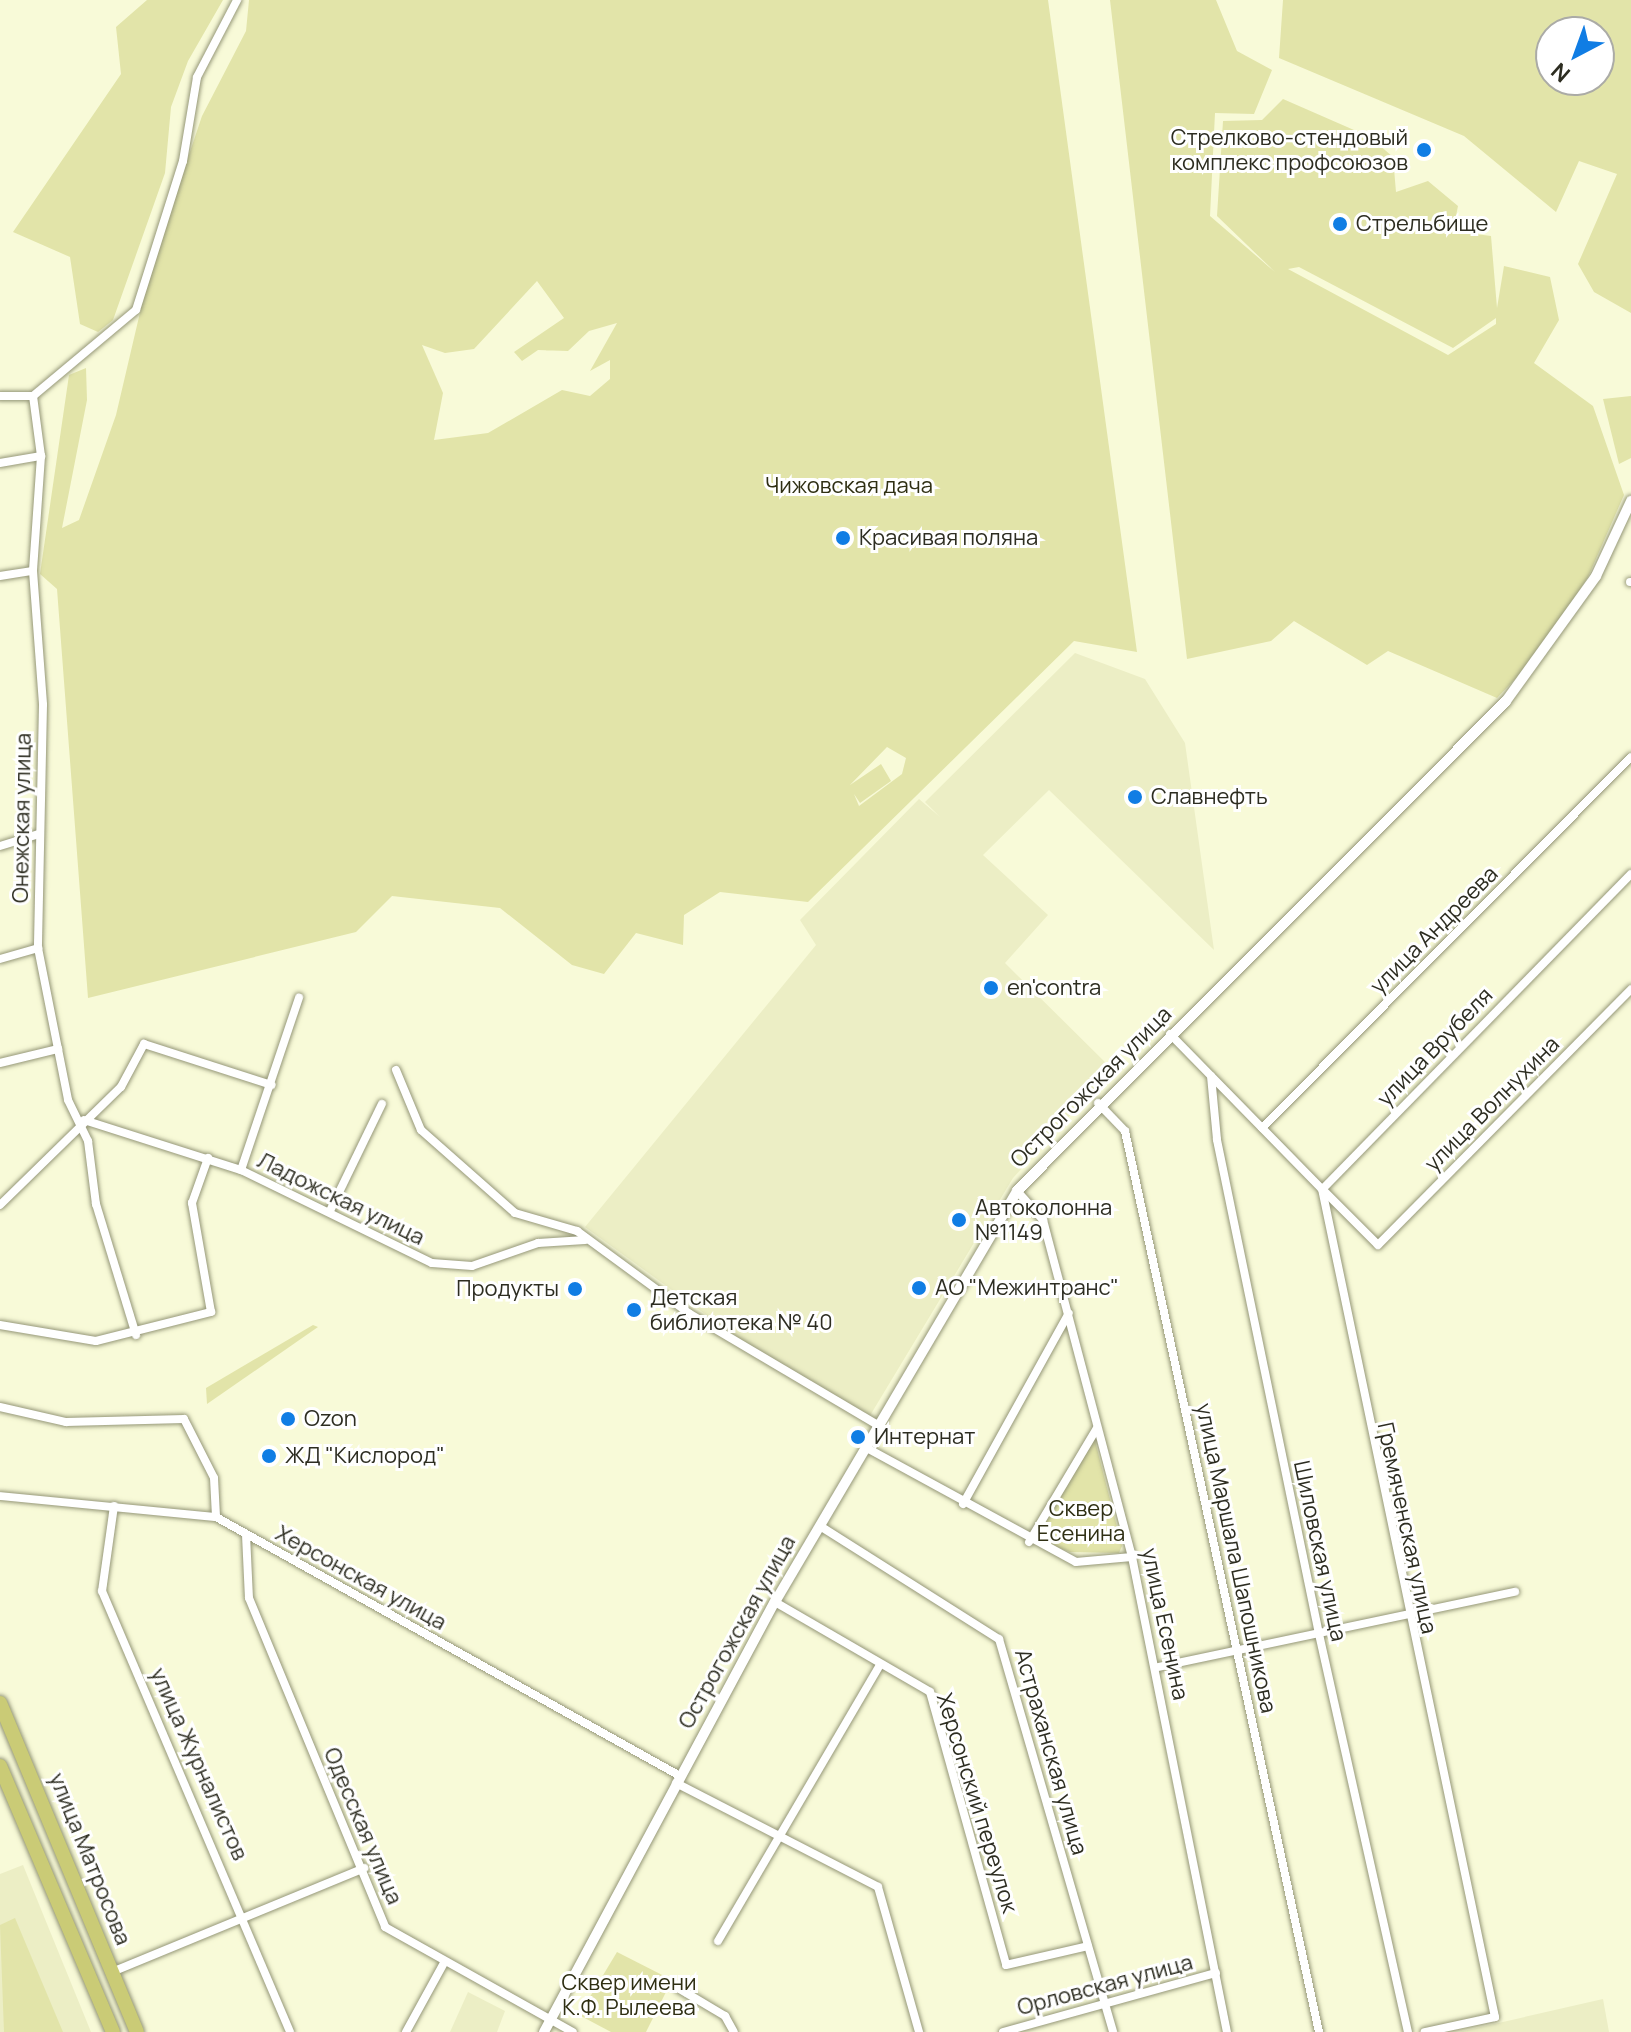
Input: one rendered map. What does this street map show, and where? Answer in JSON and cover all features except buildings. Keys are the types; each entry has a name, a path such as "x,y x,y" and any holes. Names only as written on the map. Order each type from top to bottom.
{"highway":[{"name":"улица Матросова","path":"2,1704 137,2032"},
{"name":"улица Матросова","path":"0,1766 113,2032"}],"street":[{"path":"0,396 33,396 136,310 183,161 197,77 237,0"},
{"name":"Онежская улица","path":"33,396 41,456 33,571 43,705 38,948 58,1049 81,1122 136,1335"},
{"path":"0,463 41,456"},
{"name":"Острогожская улица","path":"544,2032 775,1602 1017,1191 1098,1103 1506,701 1596,576 1631,501"},
{"path":"0,576 33,571"},
{"name":"улица Андреева","path":"1262,1128 1631,757"},
{"path":"0,846 39,834"},
{"name":"улица Врубеля","path":"1322,1189 1631,874"},
{"path":"0,959 38,948"},
{"name":"улица Волнухина","path":"1322,1189 1378,1245 1631,989"},
{"path":"241,1170 299,998"},
{"path":"1170,1034 1322,1189"},
{"path":"0,1205 81,1122 121,1087 141,1048 230,1066 272,1085"},
{"path":"0,1063 58,1049"},
{"path":"396,1070 421,1130 473,1181 515,1213 577,1231 585,1240 690,1314 878,1425"},
{"name":"Шиловская улица","path":"1211,1076 1217,1140 1319,1634 1408,2032"},
{"name":"улица Маршала Шапошникова","path":"1098,1103 1125,1131 1319,2032"},
{"path":"330,1211 382,1104"},
{"name":"Ладожская улица","path":"81,1122 241,1170 452,1268 538,1243 585,1240"},
{"path":"0,1325 96,1341 136,1335 211,1312 192,1203 208,1158"},
{"name":"Гремяченская улица","path":"1322,1189 1407,1615 1495,2017 1425,2032"},
{"name":"улица Есенина","path":"1017,1191 1043,1220 1132,1557 1158,1667 1227,2032"},
{"path":"963,1504 1069,1313"},
{"path":"0,1407 66,1422 184,1419 214,1478 216,1517"},
{"path":"1029,1542 1097,1428"},
{"path":"865,1447 1029,1542 1076,1562 1132,1557"},
{"name":"Херсонская улица","path":"0,1496 216,1517 774,1834 878,1887 919,2032"},
{"name":"улица Журналистов","path":"114,1506 102,1591 244,1914 290,2032"},
{"name":"Астраханская улица","path":"820,1526 999,1639 1113,2032"},
{"name":"Одесская улица","path":"246,1535 249,1598 364,1868 385,1927 444,1963 573,2032"},
{"path":"1158,1667 1515,1592"},
{"name":"Херсонский переулок","path":"775,1602 930,1692 1006,1965 1088,1946"},
{"path":"718,1941 774,1834 880,1665"},
{"path":"112,1972 244,1914 364,1868"},
{"path":"406,2032 444,1963"},
{"name":"Орловская улица","path":"1003,2032 1216,1973"},
{"path":"678,1988 725,2016 734,2032"},
{"path":"1045,2022 1048,2032"}],"shaded area":[{"path":"1075,653 1145,679 1185,743 1214,950 1049,790 983,855 1048,915 1005,963 1112,1069 1013,1178 868,1419 759,1353 585,1227 816,945 800,920 919,799 940,817 925,802"},
{"path":"23,1865 91,2032 0,2032 0,1874"},
{"path":"468,1992 505,2011 497,2032 450,2032"},
{"path":"1603,1999 1609,2032 1459,2032"}],"green space":[{"path":"147,0 223,0 188,61 171,107 165,173 113,320 98,332 80,324 70,257 13,232 121,74 116,27"},
{"name":"Чижовская дача","path":"249,0 1048,0 1137,652 1074,641 808,902 720,892 684,915 683,945 636,933 604,974 572,965 500,908 392,896 356,932 88,998 57,589 40,574 69,375 86,368 87,400 62,528 79,520 116,415 149,274 202,116 246,31","holes":["537,281 564,318 514,352 522,361 538,350 568,351 589,331 617,323 590,371 610,360 610,379 590,396 562,390 488,433 434,440 443,393 422,345 445,353 474,349","887,747 906,758 902,774 859,806 854,794 860,803 891,781 881,764 850,785"]},
{"path":"1110,0 1216,0 1237,51 1272,70 1254,114 1215,113 1210,216 1275,272 1217,216 1223,121 1262,120 1283,99 1370,137 1393,157 1396,192 1428,181 1458,206 1453,231 1491,236 1497,308 1504,266 1550,277 1559,320 1534,363 1593,406 1624,495 1588,577 1535,658 1497,698 1388,651 1367,665 1294,621 1271,641 1187,659","holes":["1299,267 1453,348 1496,318 1496,324 1448,355 1288,269"]},
{"path":"1283,0 1631,0 1631,313 1594,292 1578,264 1617,174 1579,161 1556,212 1464,136 1279,58"},
{"path":"1631,396 1631,458 1619,464 1603,399"},
{"path":"313,1325 318,1327 207,1404 206,1388"},
{"name":"Сквер Есенина","path":"1094,1437 1122,1546 1119,1553 1070,1552 1033,1538"},
{"path":"15,1918 63,2032 4,2032 0,1925"},
{"name":"Сквер имени К.Ф. Рылеева","path":"617,1952 672,1980 646,2032 611,2032 579,2015"}],"place":[{"name":"Стрелково-стендовый комплекс профсоюзов","path":"1424,150"},
{"name":"Стрельбище","path":"1340,224"},
{"name":"Красивая поляна","path":"843,538"},
{"name":"Cлавнефть","path":"1135,797"},
{"name":"en'contra","path":"991,988"},
{"name":"Автоколонна №1149","path":"959,1220"},
{"name":"АО \"Межинтранс\"","path":"919,1288"},
{"name":"Продукты","path":"575,1289"},
{"name":"Детская библиотека № 40","path":"634,1310"},
{"name":"Ozon","path":"288,1419"},
{"name":"Интернат","path":"858,1437"},
{"name":"ЖД \"Кислород\"","path":"269,1456"}]}
